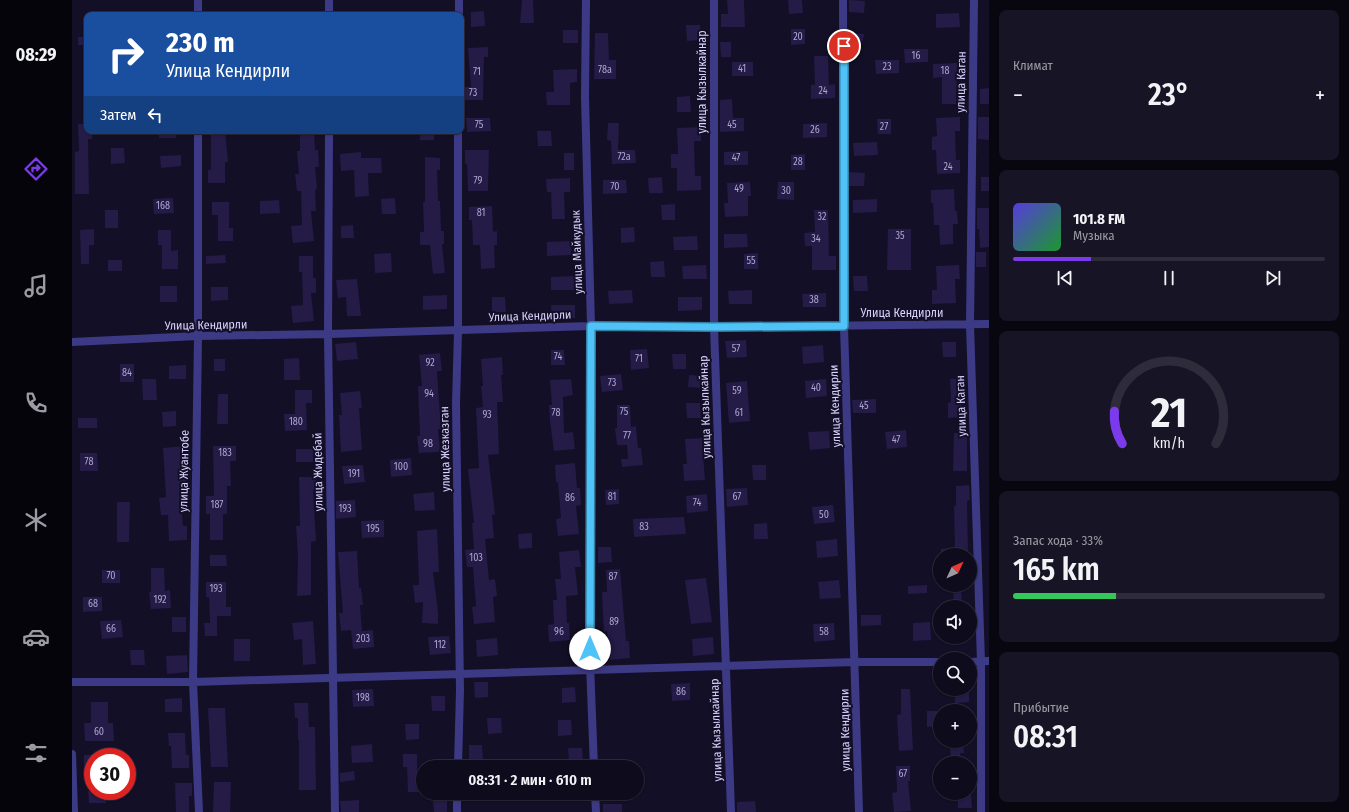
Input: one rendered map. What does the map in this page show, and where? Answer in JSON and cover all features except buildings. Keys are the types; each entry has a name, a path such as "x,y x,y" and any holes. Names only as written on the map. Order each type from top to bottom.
{"street":[{"path":"198,0 198,12"},
{"path":"329,0 329,12"},
{"path":"459,0 459,12"},
{"name":"улица Майкудык","path":"586,0 585,97 591,326 590,670 594,760"},
{"name":"улица Кызылкайнар","path":"714,0 714,327 731,812"},
{"name":"улица Кендирли","path":"843,0 844,326 859,812"},
{"name":"улица Каган","path":"974,0 970,325 985,661 981,812"},
{"name":"улица Жуантобе","path":"198,134 198,336 193,682 199,812"},
{"name":"улица Жидебай","path":"329,134 328,334 335,812"},
{"name":"улица Жезказган","path":"458,134 458,331 456,403 460,673 458,760"},
{"name":"Улица Кендирли","path":"72,342 198,336 458,331 591,326 714,327 989,324"},
{"path":"72,682 193,682 855,662 933,662"},
{"path":"72,754 74,812"},
{"path":"457,800 457,812"},
{"path":"595,800 596,812"}],"route":[{"path":"590,649 591,326 844,326 844,46"}]}
